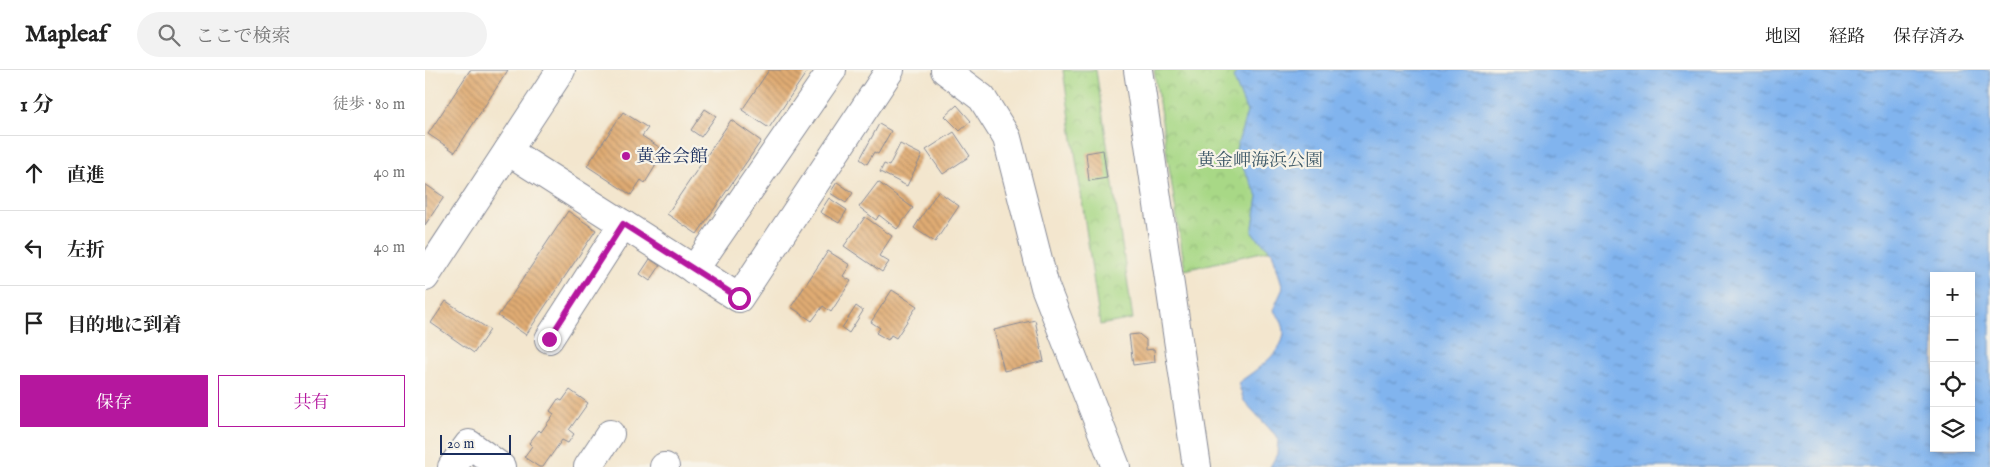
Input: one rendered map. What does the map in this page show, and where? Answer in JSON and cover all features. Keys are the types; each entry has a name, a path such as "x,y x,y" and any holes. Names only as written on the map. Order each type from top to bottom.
{"street":[{"path":"426,275 561,70"},
{"path":"694,270 832,70"},
{"path":"508,151 739,298 890,70"},
{"path":"945,70 982,98 1007,138 1045,287 1116,467"},
{"path":"1138,70 1197,467"},
{"path":"549,339 623,224"},
{"path":"587,467 610,434"},
{"path":"453,467 469,444 501,467"}],"green space":[{"path":"1063,70 1096,70 1133,319 1100,325"},
{"name":"黄金岬海浜公園","path":"1154,70 1422,70 1367,227 1185,270"}],"water":[{"path":"1239,70 1990,70 1990,467 1270,467 1277,454 1278,438 1244,401 1238,383 1270,358 1282,341 1284,332 1280,318 1273,310 1283,288 1272,252 1252,233 1258,196 1235,153 1247,112 1233,77"}],"building":[{"path":"470,70 508,70 455,152 428,134"},
{"path":"769,70 808,70 769,128 742,110"},
{"path":"957,105 971,121 960,131 945,116"},
{"path":"705,109 716,116 701,137 691,130"},
{"name":"黄金会館","path":"623,112 648,128 642,136 662,149 652,163 656,165 645,183 641,180 631,195 587,166"},
{"path":"731,120 761,141 697,234 667,214"},
{"path":"879,124 891,131 878,154 874,152 867,164 860,159"},
{"path":"954,132 970,156 943,174 926,150"},
{"path":"900,144 922,155 907,186 880,172 884,164 889,166"},
{"path":"1103,150 1107,178 1089,181 1086,153"},
{"path":"837,182 853,193 846,203 830,193"},
{"path":"878,182 913,208 897,229 879,215 876,220 859,207"},
{"path":"425,184 444,197 425,225"},
{"path":"938,191 959,206 935,242 914,228"},
{"path":"829,198 847,210 839,223 820,212"},
{"path":"568,211 596,230 526,335 498,316"},
{"path":"865,217 892,236 879,256 889,262 882,272 844,246"},
{"path":"828,251 850,265 843,276 851,281 831,312 823,306 812,321 791,307"},
{"path":"650,259 660,266 650,281 640,274"},
{"path":"892,290 917,306 896,338 891,335 888,340 876,333 880,328 871,322"},
{"path":"446,301 490,330 474,353 431,323"},
{"path":"856,306 863,311 849,333 842,328"},
{"path":"1035,320 1044,361 1004,371 994,330"},
{"path":"1139,334 1146,340 1146,350 1154,349 1155,362 1133,365 1129,335"},
{"path":"570,390 588,403 569,430 574,434 568,443 562,440 543,467 539,467 524,457 532,446 529,443 539,430 541,432 554,414 550,411 558,399 562,401"}],"place":[{"name":"黄金会館","path":"626,156"}],"route":[{"path":"549,339 623,224 739,298"}]}
